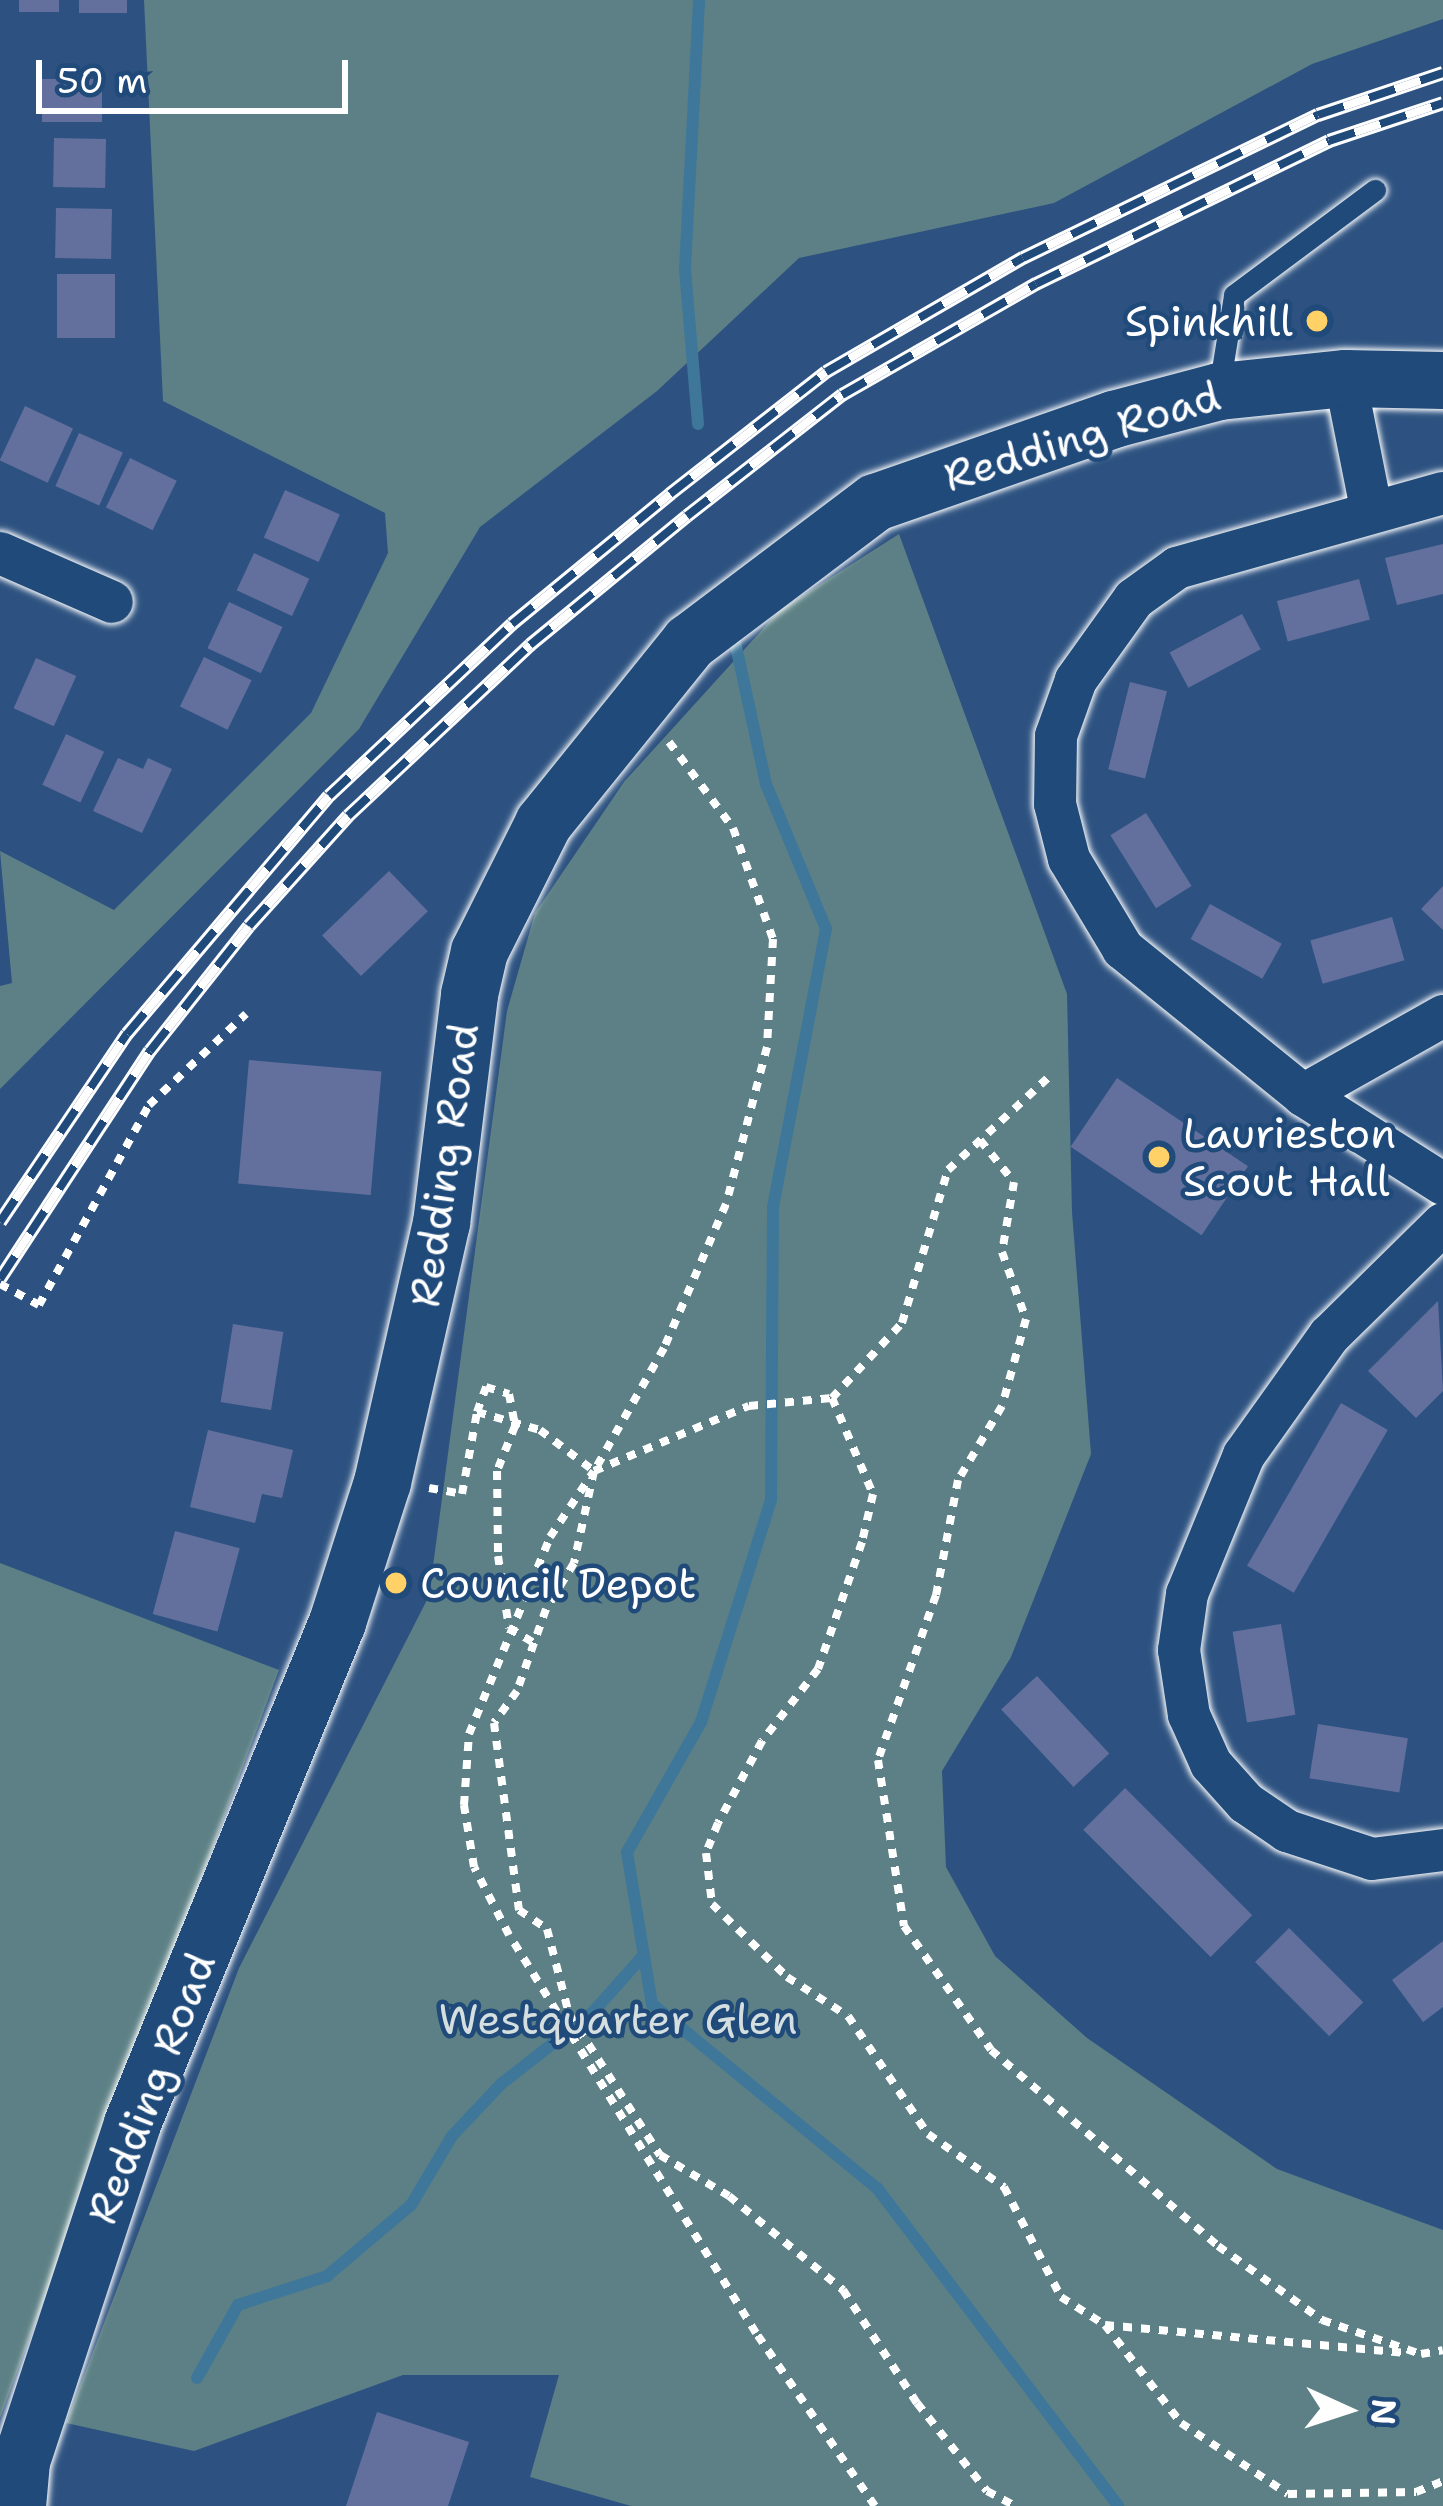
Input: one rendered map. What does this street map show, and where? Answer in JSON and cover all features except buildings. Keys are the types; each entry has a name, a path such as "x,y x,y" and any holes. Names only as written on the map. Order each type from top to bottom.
{"main road":[{"name":"Redding Road","path":"17,2506 21,2462 132,2123 338,1622 382,1482 441,1223 479,951 543,823 689,642 874,502 1113,419 1219,391 1345,378 1443,380"}],"street":[{"path":"1345,378 1371,508"},
{"path":"1443,493 1371,508 1163,578 1099,642 1057,736 1055,804 1091,904 1123,949 1303,1094 1443,1184"},
{"path":"0,553 112,602"},
{"path":"1303,1094 1443,1016"},
{"path":"1443,1224 1329,1336 1244,1455 1187,1594 1179,1650 1196,1731 1211,1764 1246,1803 1287,1831 1372,1859 1443,1850"}],"lane":[{"path":"1219,391 1234,295 1375,190"}],"path":[{"path":"640,703 733,828 773,939 767,1047 726,1204 664,1348 550,1538 509,1628 469,1735 464,1805 474,1868 540,1985 755,2333 875,2506"},
{"path":"0,1284 39,1304 149,1105 246,1014"},
{"path":"594,1471 749,1406 832,1398 902,1323 948,1170 1053,1073"},
{"path":"980,1140 1014,1182 1002,1252 1026,1319 1002,1406 958,1480 935,1595 878,1760 904,1926 991,2050 1218,2246 1322,2320 1421,2354"},
{"path":"382,1482 462,1494 486,1387 509,1394 515,1426 496,1471 509,1628"},
{"path":"832,1398 873,1494 862,1542 818,1669 762,1741 718,1823 706,1853 712,1904 788,1977 848,2016 928,2134 1004,2188 1061,2297 1106,2325 1181,2423 1288,2494 1415,2492 1443,2481"},
{"path":"477,1412 540,1430 594,1471"},
{"path":"594,1471 574,1563 534,1643 517,1691 494,1723 500,1808 520,1910 547,1929 569,2014 660,2155 729,2196 843,2290 917,2403 988,2491 1015,2506"},
{"path":"509,1628 534,1643"},
{"path":"1106,2325 1421,2354 1443,2350"}],"green space":[{"path":"144,0 1443,0 1443,19 1312,64 1054,203 799,258 657,391 480,527 359,729 0,1089 0,986 12,983 0,851 114,910 311,713 388,553 385,513 163,401"},
{"name":"Westquarter Glen","path":"899,534 1067,994 1072,1212 1091,1454 1011,1657 942,1771 946,1867 995,1956 1087,2038 1277,2169 1443,2230 1443,2506 631,2506 530,2477 559,2375 403,2375 194,2451 66,2423 239,1968 429,1596 507,1011 535,913 624,782 780,610"},
{"path":"0,1563 279,1670 0,2418"}],"waterway":[{"path":"698,424 685,269 699,0"},
{"path":"732,628 766,784 826,929 773,1207 771,1500 701,1722 627,1852 652,2004 877,2188 1118,2506"},
{"path":"197,2378 238,2305 327,2276 411,2205 452,2136 501,2084 593,2012 644,1955"}],"railway":[{"path":"0,1222 127,1034 329,796 512,624 670,494 826,372 1023,258 1318,115 1443,73"},
{"path":"0,1279 150,1051 249,926 348,816 530,645 687,516 842,395 1036,284 1329,141 1443,103"}],"place":[{"name":"Spinkhill","path":"1317,321"},
{"name":"Laurieston Scout Hall","path":"1159,1157"},
{"name":"Council Depot","path":"396,1583"}]}
